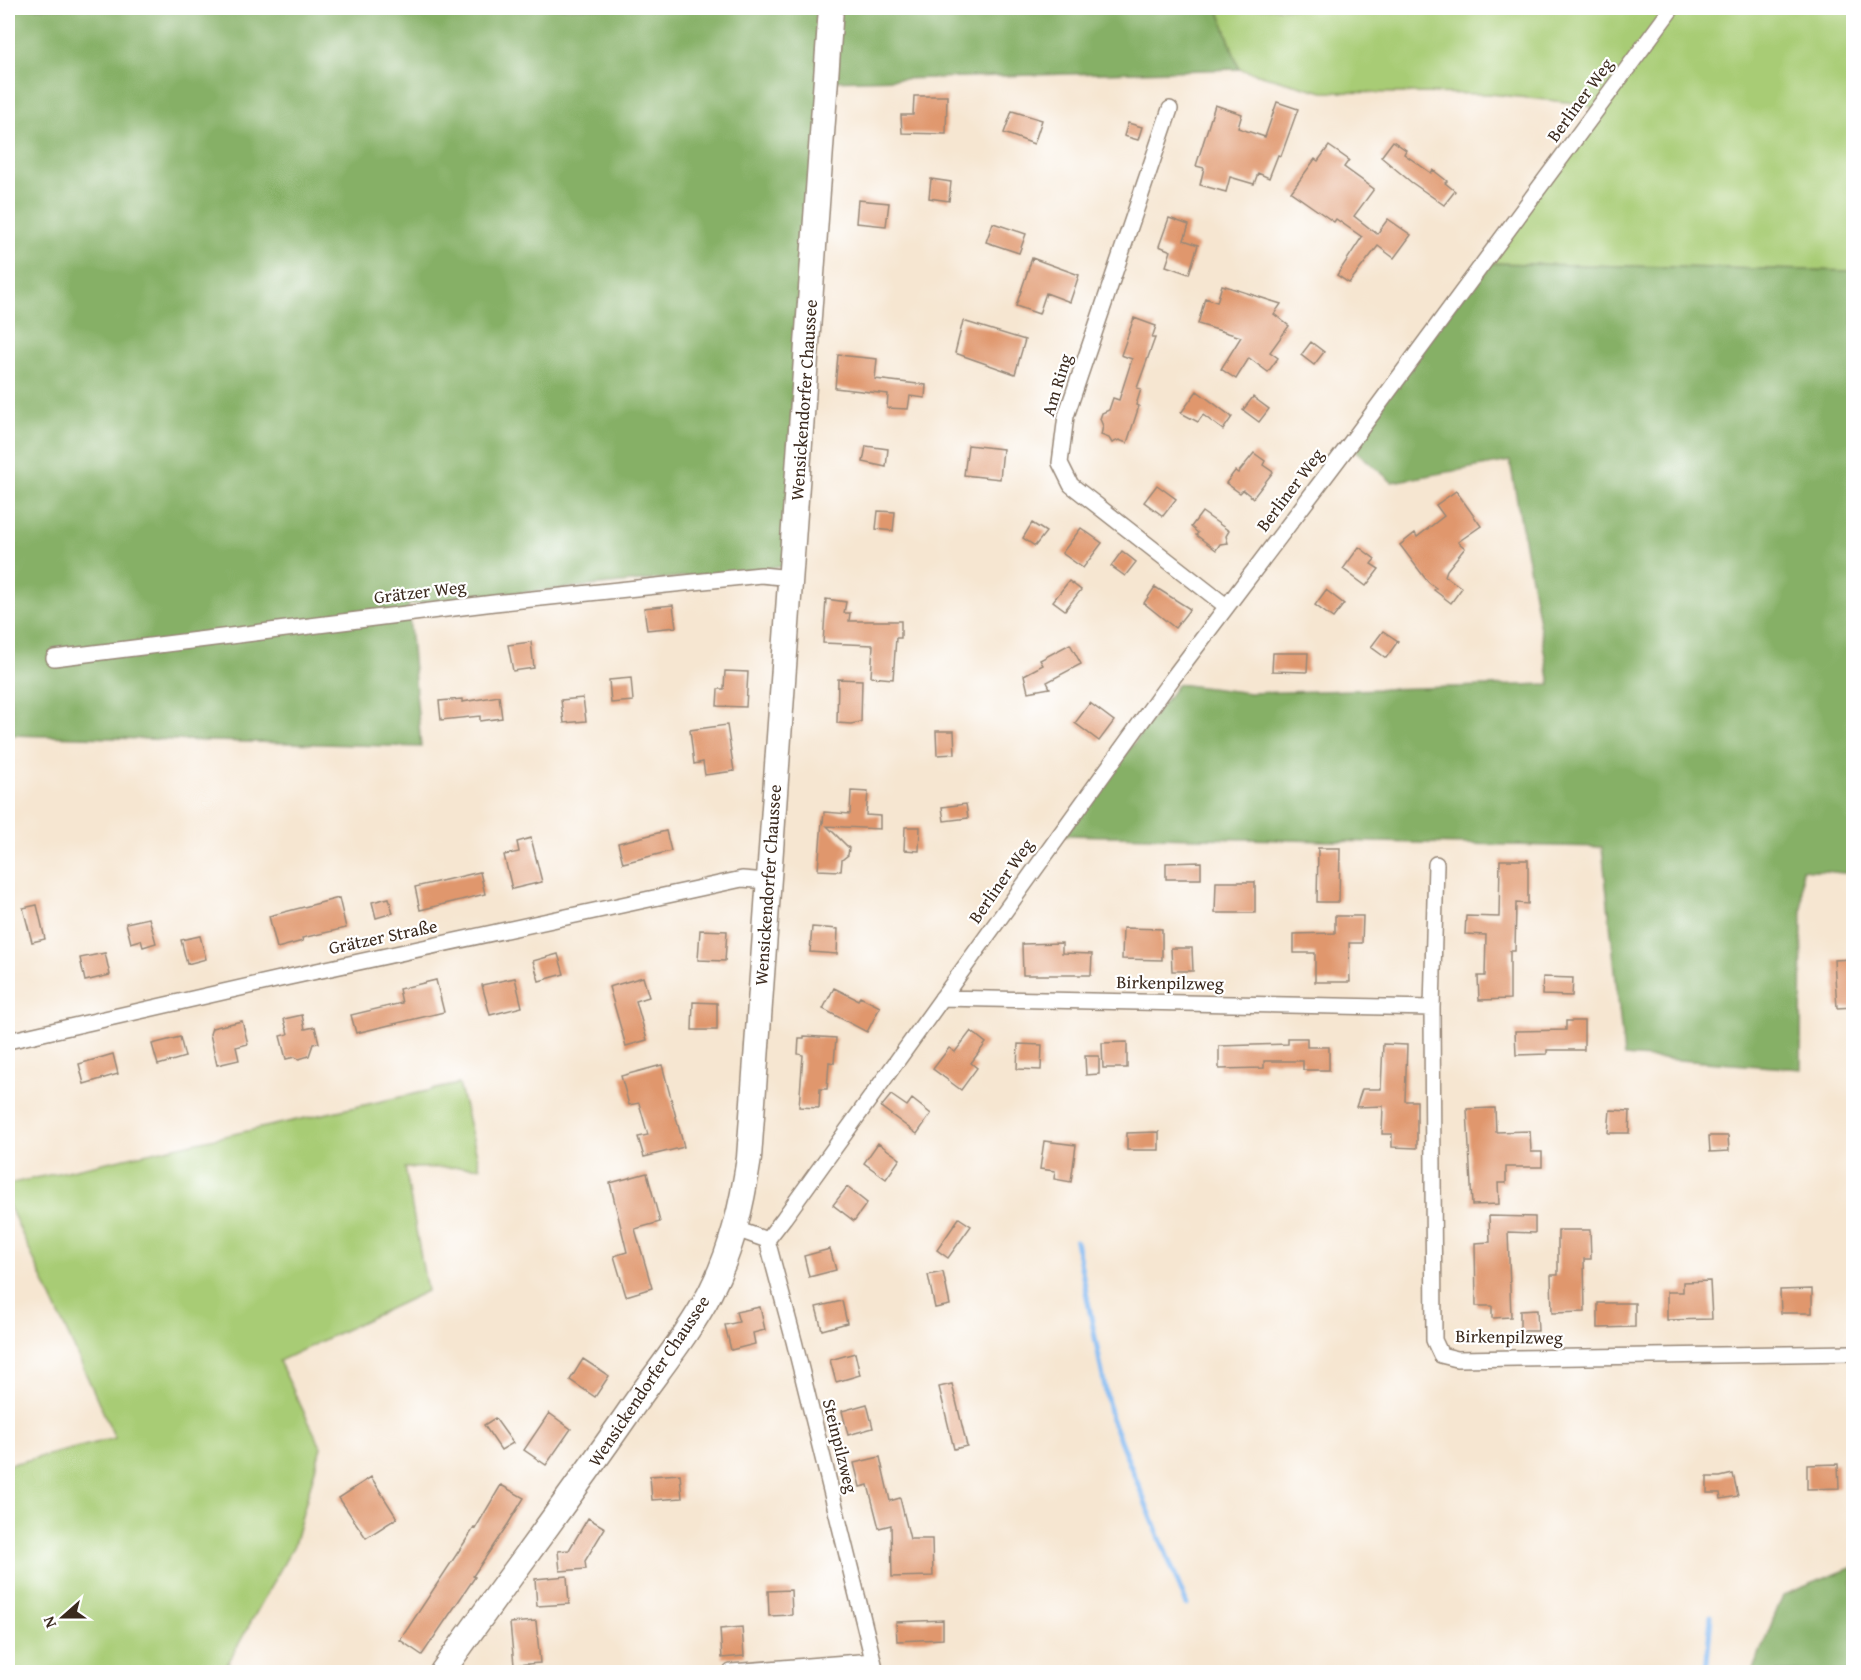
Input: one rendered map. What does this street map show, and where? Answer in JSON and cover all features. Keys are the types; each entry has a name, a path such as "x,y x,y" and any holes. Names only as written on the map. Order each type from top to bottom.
{"main road":[{"name":"Wensickendorfer Chaussee","path":"442,1672 691,1324 710,1292 736,1229 748,1158 831,8"}],"street":[{"name":"Berliner Weg","path":"942,998 1056,837 1226,606 1356,435 1672,8"},
{"name":"Am Ring","path":"1170,109 1066,416 1060,463 1071,485 1226,606"},
{"name":"Grätzer Weg","path":"54,658 494,603 761,575 791,578"},
{"name":"Birkenpilzweg","path":"1436,864 1432,1008 1434,1340 1441,1355 1457,1359 1854,1353"},
{"name":"Grätzer Straße","path":"8,1041 280,979 742,879 768,881"},
{"name":"Birkenpilzweg","path":"942,998 1432,1008"},
{"path":"736,1229 767,1240 942,998"},
{"name":"Steinpilzweg","path":"731,1672 874,1667 767,1240"}],"green space":[{"path":"8,8 1218,8 1239,69 830,81 787,566 408,605 421,747 12,735 8,649"},
{"path":"1218,8 1853,8 1853,271 1487,263 1594,109 1585,104 1490,94 1323,92 1239,69"},
{"path":"1487,263 1853,271 1853,874 1802,869 1801,1069 1624,1056 1602,847 1065,835 1178,684 1250,693 1550,684 1510,461 1392,482 1349,445"},
{"path":"459,1084 480,1167 405,1168 427,1291 279,1361 321,1447 294,1545 223,1672 8,1672 8,1465 115,1438 8,1203 8,1184"},
{"path":"1853,1567 1853,1672 1752,1672 1783,1595"}],"building":[{"path":"914,96 947,96 946,134 902,133 901,115 913,115"},
{"path":"1277,102 1298,109 1281,156 1278,155 1269,178 1258,173 1254,184 1230,177 1226,192 1200,185 1204,168 1196,166 1215,105 1242,114 1238,128 1265,137"},
{"path":"1012,111 1042,120 1034,144 1004,133"},
{"path":"1128,123 1142,127 1138,140 1124,136"},
{"path":"1393,141 1406,150 1404,154 1431,173 1433,170 1455,191 1444,205 1381,157"},
{"path":"1329,146 1349,160 1344,167 1374,189 1354,216 1377,234 1388,219 1411,235 1394,258 1378,246 1349,283 1337,275 1362,237 1336,219 1334,222 1291,192 1315,159 1318,161"},
{"path":"931,179 951,182 949,201 929,198"},
{"path":"858,200 889,203 886,226 856,223"},
{"path":"1169,218 1189,225 1184,240 1198,245 1189,274 1166,266 1171,251 1159,246"},
{"path":"993,223 1026,234 1019,253 986,242"},
{"path":"1032,258 1079,275 1070,302 1046,293 1039,314 1016,306"},
{"path":"1222,285 1281,304 1274,314 1289,326 1270,352 1278,358 1268,372 1249,358 1236,379 1221,369 1241,337 1198,324 1205,298 1217,302"},
{"path":"1134,318 1156,326 1152,338 1155,338 1137,388 1141,389 1136,405 1139,406 1127,443 1119,440 1112,443 1109,438 1101,435 1103,426 1100,419 1102,413 1109,410 1113,398 1119,400 1132,359 1121,355"},
{"path":"963,321 1025,340 1015,374 955,353"},
{"path":"1311,342 1324,352 1314,365 1301,355"},
{"path":"838,355 877,359 875,379 926,385 925,398 910,396 908,409 887,408 888,394 835,388"},
{"path":"1197,391 1232,417 1223,430 1203,415 1198,422 1181,413"},
{"path":"1253,397 1269,409 1259,422 1243,410"},
{"path":"968,445 1003,449 1000,479 964,475"},
{"path":"866,446 888,449 886,467 863,462"},
{"path":"1254,453 1265,461 1263,465 1273,472 1253,498 1243,490 1240,493 1226,483 1235,471 1238,473"},
{"path":"1157,485 1176,499 1163,516 1144,502"},
{"path":"1456,491 1481,526 1458,542 1465,548 1447,570 1445,576 1462,588 1451,603 1434,590 1436,588 1428,582 1400,545 1415,533 1417,537 1444,516 1436,505"},
{"path":"878,511 895,512 893,531 876,529"},
{"path":"1202,512 1229,531 1226,536 1228,543 1220,544 1216,550 1196,535 1198,533 1191,527"},
{"path":"1032,523 1046,532 1035,546 1023,538"},
{"path":"1081,528 1102,543 1083,568 1062,553"},
{"path":"1359,547 1375,559 1371,564 1379,569 1366,586 1343,569"},
{"path":"1122,551 1136,562 1125,576 1111,566"},
{"path":"1069,581 1081,590 1065,610 1053,601"},
{"path":"1155,587 1190,609 1175,628 1144,603"},
{"path":"1326,590 1344,604 1333,618 1315,605"},
{"path":"826,599 846,602 844,613 850,613 849,621 901,621 901,638 896,638 893,679 871,677 873,645 823,643"},
{"path":"673,605 676,627 647,630 644,608"},
{"path":"1383,631 1398,641 1386,658 1371,647"},
{"path":"531,642 534,668 513,671 508,645"},
{"path":"1070,644 1081,664 1047,682 1050,688 1028,692 1024,675 1043,665 1040,660"},
{"path":"1273,653 1308,653 1307,672 1272,671"},
{"path":"725,671 748,672 746,707 717,706 718,689 724,689"},
{"path":"631,678 633,701 611,703 609,680"},
{"path":"838,679 862,680 861,722 837,723"},
{"path":"499,696 502,718 480,721 480,716 441,720 439,701 462,699 462,702"},
{"path":"583,698 586,721 564,723 561,700"},
{"path":"1090,703 1114,721 1099,741 1075,723"},
{"path":"727,725 734,771 705,775 703,762 694,764 690,730"},
{"path":"936,731 954,731 955,754 937,755"},
{"path":"851,791 868,792 866,815 880,816 880,829 827,826 849,848 848,855 842,860 841,871 818,870 824,812 850,814"},
{"path":"966,804 968,818 944,821 942,807"},
{"path":"905,827 920,827 919,851 904,850"},
{"path":"666,831 671,851 623,863 618,843"},
{"path":"531,838 542,882 512,889 504,855 519,852 517,842"},
{"path":"1318,848 1340,848 1339,902 1317,902"},
{"path":"1500,860 1528,860 1528,904 1516,903 1515,951 1510,951 1510,999 1479,1000 1478,976 1485,976 1486,935 1465,934 1466,916 1499,917"},
{"path":"1201,862 1201,879 1166,879 1166,863"},
{"path":"480,872 485,894 420,910 415,887"},
{"path":"1216,882 1255,882 1255,913 1215,913"},
{"path":"339,898 346,928 302,938 303,941 277,948 269,916"},
{"path":"389,898 393,913 376,918 372,902"},
{"path":"37,905 45,939 32,942 23,908"},
{"path":"1335,916 1363,916 1362,943 1349,943 1350,982 1315,982 1315,953 1294,953 1294,934 1335,933"},
{"path":"149,918 156,943 143,947 141,940 131,943 126,923"},
{"path":"812,927 838,929 837,954 810,952"},
{"path":"1123,928 1162,929 1162,960 1122,959"},
{"path":"700,930 727,931 725,961 698,960"},
{"path":"200,936 206,959 187,964 181,940"},
{"path":"1062,943 1062,953 1092,954 1091,975 1023,975 1022,944"},
{"path":"1171,948 1192,948 1193,971 1172,971"},
{"path":"105,953 110,975 85,981 80,958"},
{"path":"558,954 564,974 539,981 533,961"},
{"path":"1854,959 1854,1007 1837,1008 1834,960"},
{"path":"643,977 649,997 636,1001 647,1040 626,1046 609,987"},
{"path":"1543,977 1573,978 1572,996 1542,995"},
{"path":"515,978 522,1007 490,1015 482,985"},
{"path":"436,980 444,1012 356,1033 351,1015 402,1003 399,989"},
{"path":"834,988 858,1000 860,997 880,1007 867,1032 823,1009"},
{"path":"693,1002 717,1003 717,1030 692,1030"},
{"path":"302,1015 305,1029 315,1027 319,1043 313,1044 309,1056 286,1059 280,1036 288,1034 284,1019"},
{"path":"242,1021 248,1044 236,1047 239,1060 217,1065 210,1034 212,1028"},
{"path":"1566,1021 1584,1021 1584,1050 1547,1050 1547,1054 1516,1055 1515,1031 1566,1030"},
{"path":"971,1031 986,1043 971,1063 977,1068 961,1090 933,1069 949,1048 955,1052"},
{"path":"804,1036 836,1038 834,1063 829,1062 827,1089 820,1089 819,1108 799,1107 803,1055 798,1054 799,1038 804,1038"},
{"path":"180,1037 185,1057 158,1065 152,1044"},
{"path":"1288,1038 1307,1038 1307,1047 1329,1047 1329,1070 1303,1070 1303,1061 1264,1061 1264,1068 1219,1069 1219,1046 1288,1044"},
{"path":"1127,1042 1127,1068 1103,1068 1102,1043"},
{"path":"1018,1044 1042,1045 1041,1070 1017,1069"},
{"path":"1383,1044 1407,1045 1405,1101 1417,1101 1417,1148 1392,1147 1392,1134 1382,1134 1383,1106 1356,1107 1362,1089 1381,1089"},
{"path":"113,1054 118,1074 84,1084 79,1064"},
{"path":"1085,1056 1099,1056 1099,1074 1086,1075"},
{"path":"662,1065 684,1147 644,1157 638,1137 648,1135 639,1103 629,1105 621,1076"},
{"path":"891,1095 907,1106 912,1099 931,1114 917,1134 881,1107"},
{"path":"1495,1108 1496,1132 1530,1131 1531,1152 1542,1152 1542,1167 1506,1167 1506,1183 1498,1183 1499,1204 1472,1205 1467,1109"},
{"path":"1610,1110 1630,1111 1629,1133 1608,1133"},
{"path":"1159,1132 1159,1150 1127,1150 1127,1133"},
{"path":"1709,1136 1728,1136 1729,1151 1710,1152"},
{"path":"1044,1141 1076,1145 1071,1182 1054,1179 1055,1171 1040,1169"},
{"path":"878,1143 900,1159 886,1179 864,1163"},
{"path":"647,1173 660,1222 635,1229 652,1288 626,1296 614,1256 627,1252 610,1183"},
{"path":"847,1187 867,1203 854,1221 833,1205"},
{"path":"1489,1216 1535,1217 1535,1233 1508,1232 1511,1317 1492,1318 1492,1306 1476,1306 1475,1243 1490,1242"},
{"path":"959,1218 971,1226 948,1258 937,1250"},
{"path":"1558,1230 1590,1230 1591,1259 1584,1259 1585,1312 1552,1313 1551,1275 1558,1275"},
{"path":"830,1249 836,1270 809,1277 804,1256"},
{"path":"943,1272 950,1305 935,1308 928,1275"},
{"path":"1710,1281 1712,1319 1667,1320 1667,1292 1683,1292 1683,1282"},
{"path":"1812,1289 1812,1313 1781,1313 1780,1290"},
{"path":"842,1301 847,1323 822,1330 816,1307"},
{"path":"1598,1303 1635,1303 1635,1327 1598,1328"},
{"path":"760,1307 765,1330 753,1333 755,1344 731,1350 725,1325 739,1322 736,1312"},
{"path":"1537,1310 1538,1331 1520,1331 1520,1311"},
{"path":"855,1353 860,1375 836,1382 830,1360"},
{"path":"583,1359 609,1376 595,1397 570,1380"},
{"path":"952,1384 967,1446 954,1449 939,1387"},
{"path":"867,1404 873,1428 848,1435 842,1411"},
{"path":"549,1413 571,1429 546,1465 524,1450"},
{"path":"495,1418 513,1443 501,1450 484,1425"},
{"path":"880,1457 890,1501 900,1498 910,1539 932,1539 933,1576 892,1577 891,1525 879,1528 868,1485 860,1487 854,1463"},
{"path":"1838,1464 1839,1488 1807,1489 1807,1465"},
{"path":"680,1474 682,1498 652,1500 650,1476"},
{"path":"1733,1474 1738,1496 1721,1499 1720,1493 1707,1493 1707,1477"},
{"path":"371,1477 397,1518 366,1538 339,1498"},
{"path":"501,1485 524,1498 473,1576 475,1577 422,1655 400,1640 475,1529"},
{"path":"588,1518 605,1528 585,1561 586,1569 560,1571 558,1551 569,1550"},
{"path":"567,1576 569,1604 537,1606 535,1579"},
{"path":"791,1590 792,1615 769,1616 768,1591"},
{"path":"943,1620 943,1639 897,1641 896,1622"},
{"path":"536,1621 540,1663 514,1665 510,1623"},
{"path":"742,1627 744,1656 722,1658 720,1629"}],"waterway":[{"path":"1076,1241 1111,1418 1187,1605"},
{"path":"1706,1672 1711,1616"}]}
